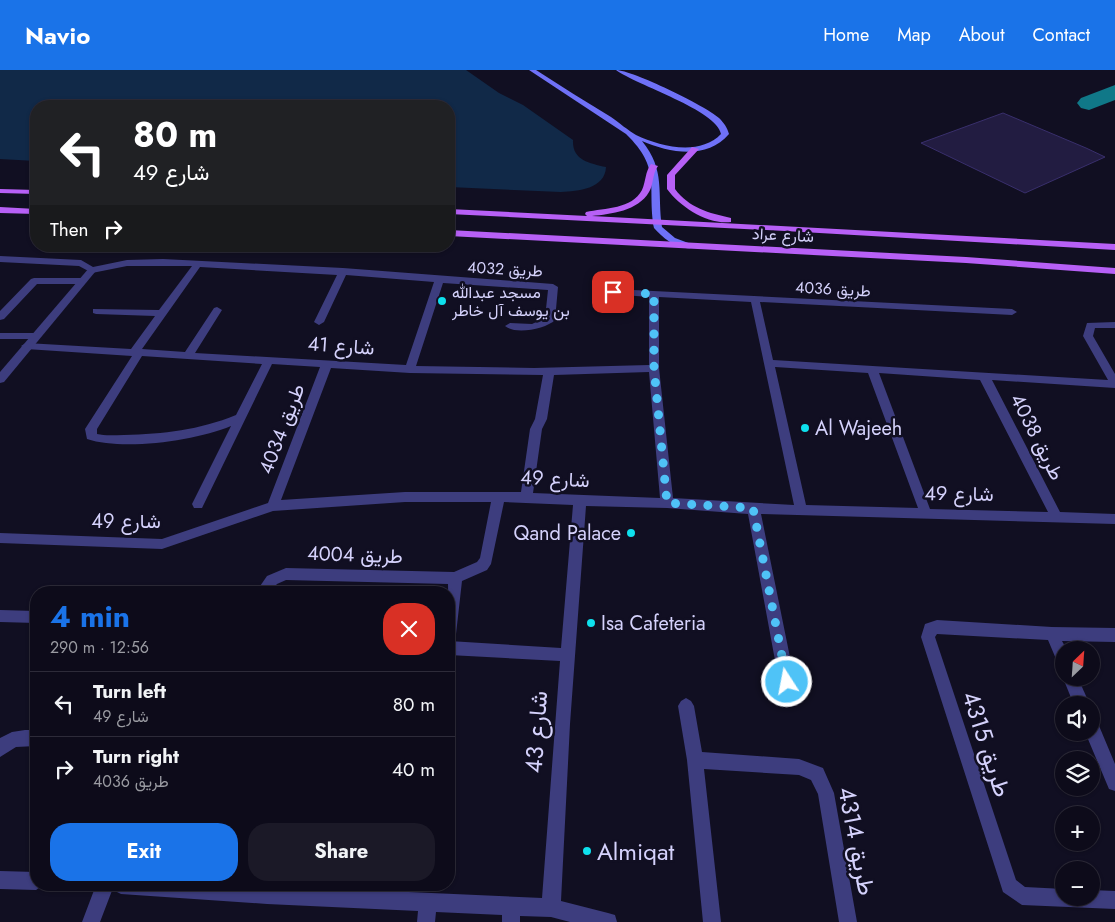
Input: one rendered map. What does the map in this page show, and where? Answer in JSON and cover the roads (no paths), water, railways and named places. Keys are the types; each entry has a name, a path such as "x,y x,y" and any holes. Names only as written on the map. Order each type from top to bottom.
{"main road":[{"path":"532,70 629,132 664,147 695,149 709,146 721,140 725,134 724,128 715,118 630,70"},
{"path":"619,70 654,85"},
{"path":"629,132 650,156 654,166 657,181 658,228 666,237 688,246"},
{"path":"695,149 671,175 671,189 684,204 704,214 721,219 785,228"},
{"path":"556,218 605,212 626,207 638,200 645,192 650,172 654,166"},
{"path":"0,191 30,192"},
{"path":"0,210 30,212"},
{"name":"شارع عراد","path":"455,212 785,228 1115,247"},
{"name":"شارع عراد","path":"455,233 966,260 1115,271"}],"street":[{"path":"0,259 81,263 92,270 34,336 0,379"},
{"name":"طريق 4032","path":"92,270 117,264 132,263 197,265 343,271 439,280 553,287 550,320 540,326 510,326"},
{"path":"197,265 162,313 137,352 91,429 91,436 100,439 179,438 219,428 240,418"},
{"path":"319,322 343,271"},
{"name":"طريق 4032","path":"410,369 439,280"},
{"path":"0,317 34,281 82,281"},
{"name":"طريق 4036","path":"613,292 1012,312"},
{"path":"654,294 654,368 667,503"},
{"path":"755,300 802,509"},
{"path":"188,355 217,310"},
{"path":"96,311 162,313"},
{"path":"1115,325 1091,325 1088,336 1115,383"},
{"path":"0,336 34,336"},
{"name":"شارع 41","path":"26,346 410,369 549,371 654,368"},
{"path":"198,504 269,360"},
{"name":"طريق 4038","path":"768,363 1115,383"},
{"name":"طريق 4034","path":"273,506 327,364"},
{"path":"872,369 926,514"},
{"path":"526,497 536,429 542,419 549,371"},
{"name":"طريق 4038","path":"984,376 1056,516"},
{"name":"شارع 49","path":"0,538 162,544 273,506 406,497 526,497 753,508 1115,519"},
{"name":"طريق 4004","path":"265,586 275,577 286,574 455,578 482,566 486,560 498,498"},
{"name":"شارع 43","path":"551,908 566,655 580,501"},
{"path":"753,508 787,682"},
{"path":"454,586 455,578"},
{"path":"0,616 30,617"},
{"name":"طريق 4315","path":"1115,634 1052,634 937,626 930,629 928,637 1009,886 1022,896 1115,900"},
{"path":"1052,634 1055,641"},
{"path":"455,648 566,655"},
{"path":"686,706 695,760 712,922"},
{"path":"3,745 22,737 30,738"},
{"path":"1097,741 1115,783"},
{"name":"طريق 4314","path":"695,760 799,767 818,774 826,793 848,922"},
{"path":"0,880 30,881"},
{"path":"90,922 103,891"},
{"path":"323,891 400,893 428,902 511,914 551,908 608,922"},
{"path":"426,922 428,902"}],"water":[{"path":"0,70 466,70 499,93 523,105 573,140 575,152 583,160 606,167 601,180 596,184 575,191 455,187 455,100 30,100 30,161 0,159"}],"place":[{"name":"مسجد عبدالله بن يوسف آل خاطر","path":"442,301"},
{"name":"Al Wajeeh","path":"805,428"},
{"name":"Qand Palace","path":"631,533"},
{"name":"Isa Cafeteria","path":"591,623"},
{"name":"Almiqat","path":"587,851"}]}
